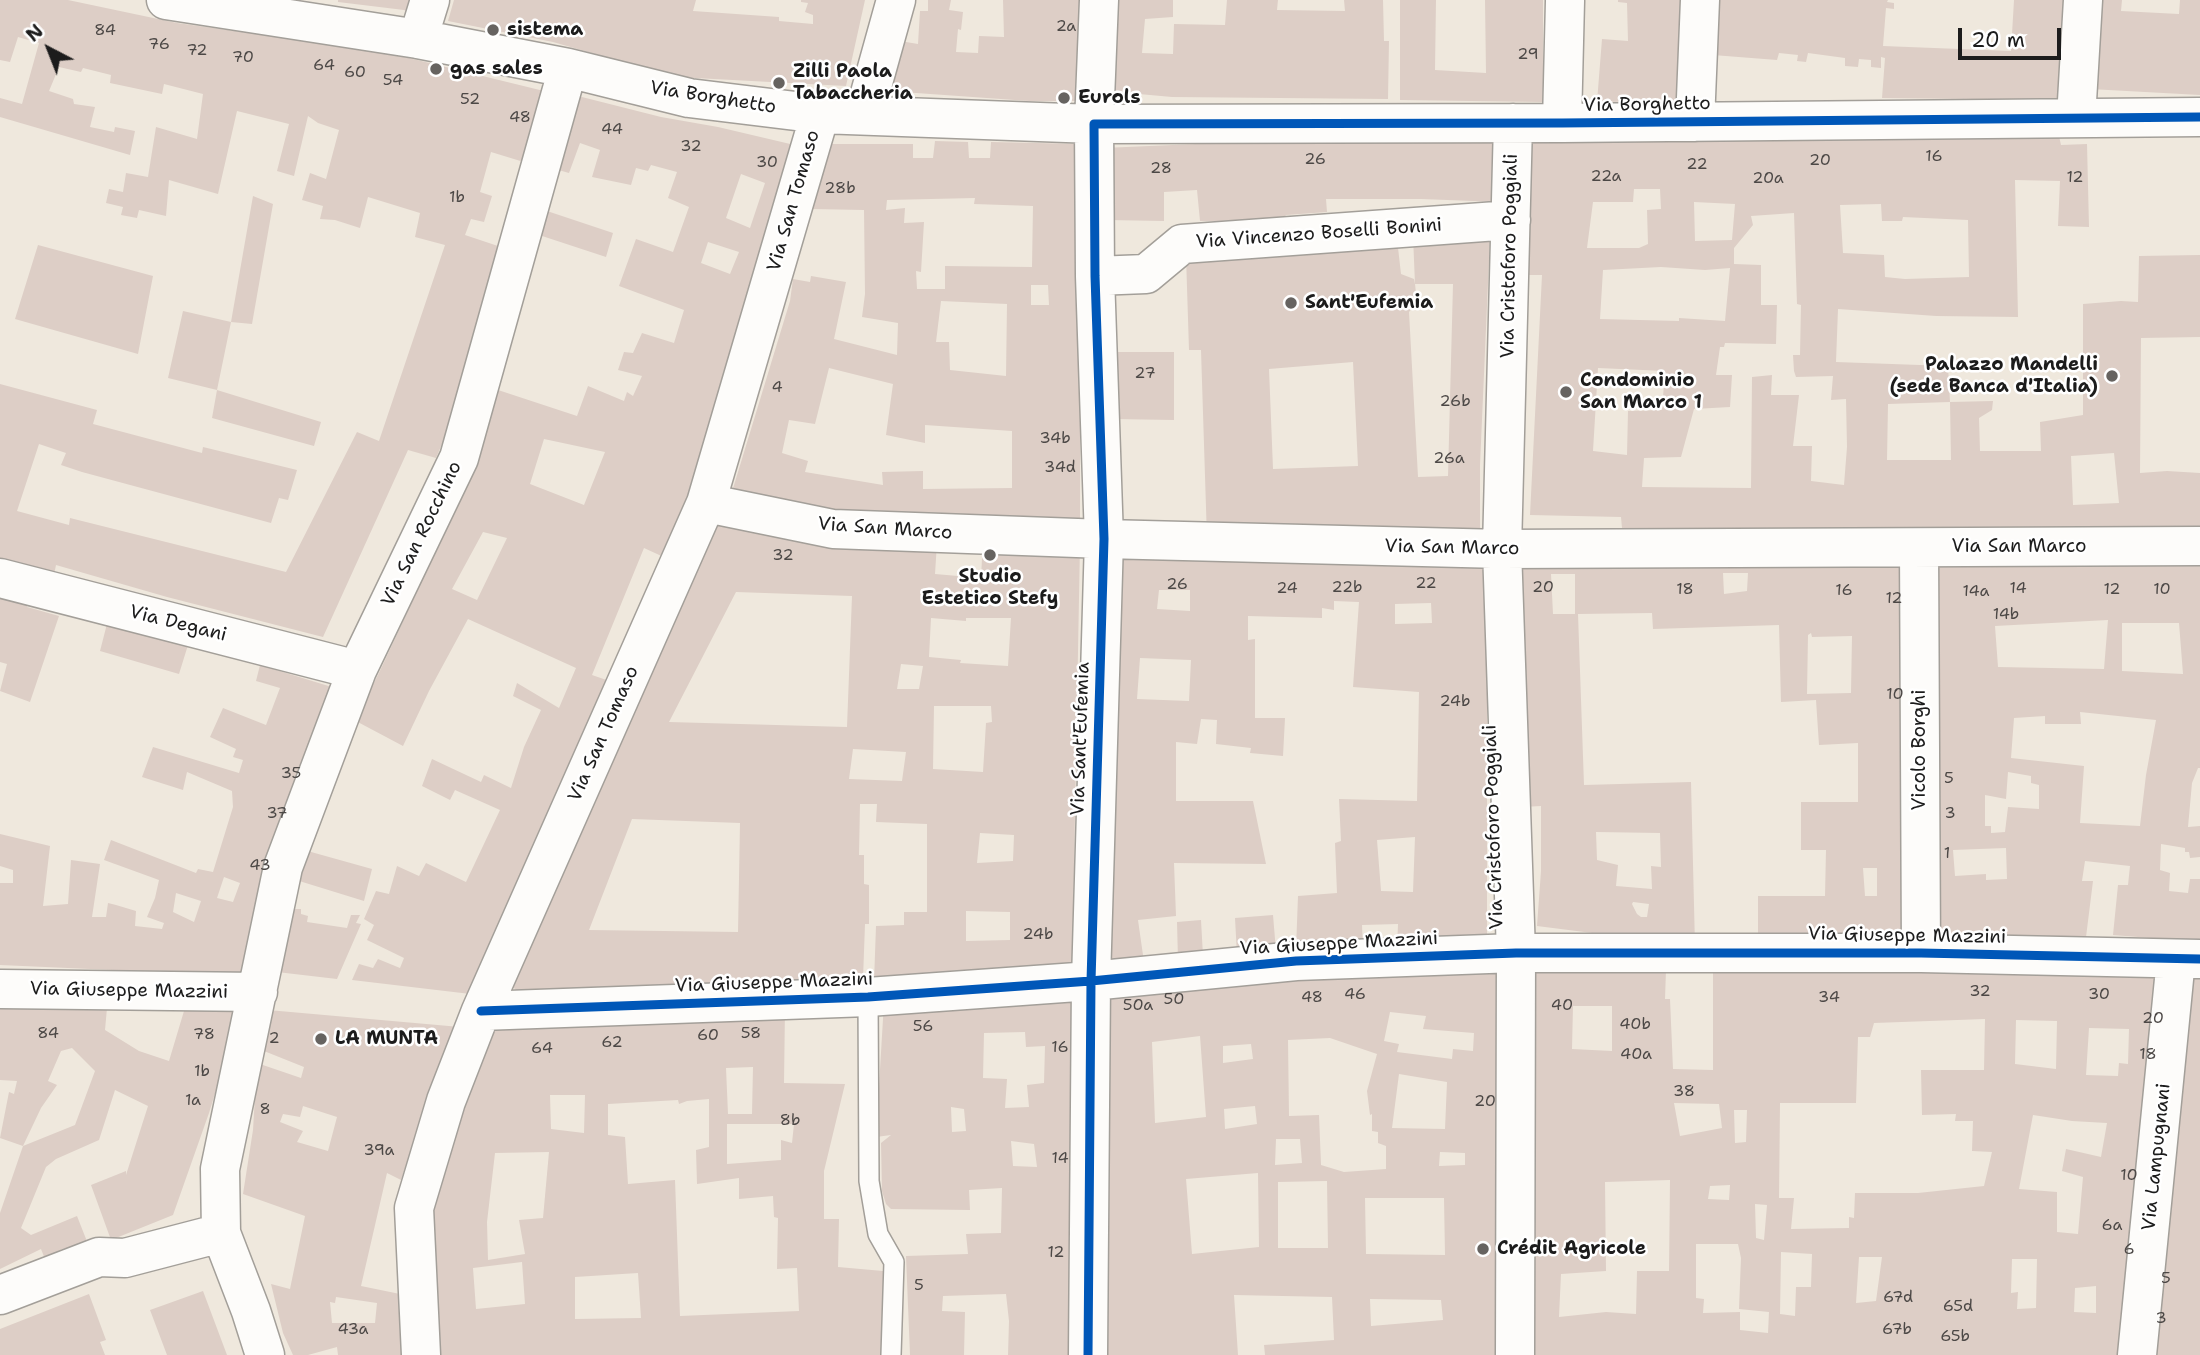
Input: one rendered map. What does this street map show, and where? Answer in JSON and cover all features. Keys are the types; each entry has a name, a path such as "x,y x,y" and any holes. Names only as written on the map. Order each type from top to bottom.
{"street":[{"name":"Via Borghetto","path":"166,0 418,40 568,68 689,98 820,114 1094,124 1513,124 2200,117"},
{"path":"418,40 430,0"},
{"path":"864,115 897,0"},
{"name":"Via Sant'Eufemia","path":"1088,1355 1091,981 1104,539 1095,276 1094,124 1099,0"},
{"path":"1695,122 1700,0"},
{"path":"2076,118 2082,0"},
{"name":"Via Borghetto","path":"1562,123 1565,1"},
{"name":"Via San Rocchino","path":"221,1233 220,1169 284,867 357,670 459,458 568,68"},
{"name":"Via San Tomaso","path":"421,1355 414,1208 446,1101 481,1011 706,503 820,114"},
{"name":"Via Cristoforo Poggiali","path":"1513,124 1502,549 1516,953 1515,1355"},
{"name":"Via Vincenzo Boselli Bonini","path":"1095,276 1146,274 1182,244 1511,220"},
{"name":"Via San Marco","path":"706,503 833,529 1104,539 1502,549 2200,546"},
{"name":"Vicolo Borghi","path":"1919,548 1921,953"},
{"name":"Via Degani","path":"0,578 357,670"},
{"name":"Via Giuseppe Mazzini","path":"481,1011 868,997 1091,981 1297,961 1516,953 1921,953 2188,959"},
{"name":"Via Lampugnani","path":"2137,1355 2188,959"},
{"name":"Via Giuseppe Mazzini","path":"0,989 258,992"},
{"path":"0,1295 99,1257 125,1258 221,1233 265,1355"}],"lane":[{"path":"868,997 869,1181 878,1234 894,1262 891,1355"}],"building":[{"path":"0,0 68,0 177,23 344,46 409,58 548,92 527,163 491,152 480,192 492,196 484,222 471,219 465,235 504,248 472,373 436,458 408,450 323,637 56,565 53,580 0,566 0,384 97,410 93,424 202,453 203,447 297,470 288,500 279,498 271,523 61,465 66,453 39,444 17,511 69,525 70,518 286,572 357,432 379,441 445,245 415,237 420,213 368,197 360,228 335,220 320,219 323,206 302,200 310,173 326,179 339,130 318,123 308,116 294,176 277,171 289,124 237,111 218,194 169,180 166,216 139,210 137,218 121,215 123,207 106,203 109,189 123,192 126,173 148,177 156,127 197,139 203,94 164,84 162,94 110,83 111,75 83,68 81,72 59,67 49,91 73,99 74,104 95,107 90,127 114,132 115,127 135,131 130,155 0,117 0,98 22,104 39,43 18,37 10,62 0,60"},
{"path":"338,0 416,0 413,13"},
{"path":"454,0 696,0 693,11 779,17 779,21 813,24 813,15 805,12 808,3 801,0 865,0 846,86 676,77 553,42 448,21"},
{"path":"928,0 951,0 949,10 963,12 956,52 978,53 979,36 1004,37 1003,0 1091,0 1088,101 1029,101 888,91 900,41 918,44 920,11 928,11"},
{"path":"1111,0 1173,0 1173,17 1145,19 1142,53 1173,54 1174,24 1225,25 1227,0 1278,0 1277,10 1345,11 1344,0 1383,0 1384,41 1389,41 1388,99 1172,97 1106,91"},
{"path":"1400,0 1436,0 1435,70 1486,73 1485,0 1543,0 1543,102 1400,100"},
{"path":"1618,0 1683,0 1680,101 1597,102 1602,39 1628,41 1627,3"},
{"path":"1715,0 1888,0 1887,2 1894,3 1894,9 1886,8 1883,46 2011,51 2014,0 2067,0 2060,100 1882,98 1885,58 1881,57 1881,68 1871,67 1871,60 1859,59 1858,67 1845,66 1845,58 1808,53 1806,62 1797,61 1798,55 1779,53 1777,60 1713,55"},
{"path":"2093,0 2122,0 2121,11 2179,14 2180,0 2200,0 2200,95 2090,89"},
{"path":"574,95 661,117 803,147 668,559 644,548 592,675 618,684 479,995 352,980 359,964 373,968 378,959 400,968 404,958 367,940 374,925 364,919 376,891 389,894 397,866 419,876 426,863 466,882 500,810 455,790 450,800 422,786 432,759 481,782 484,775 511,788 524,747 541,710 513,696 517,683 559,708 576,668 468,619 403,746 354,720 378,675 453,514 474,462 495,389 577,416 588,386 624,401 627,392 633,396 642,376 618,370 624,352 633,353 642,333 674,343 684,310 619,286 636,239 673,252 689,207 668,198 677,172 651,165 648,171 636,168 631,185 592,177 600,150 580,143 569,173 555,169","holes":["741,174 765,183 750,228 726,218","708,242 739,252 730,274 701,263","544,439 605,452 584,505 530,484","483,532 507,538 477,600 452,589"]},
{"path":"2059,136 2061,145 2087,144 2089,227 2058,226 2060,181 2015,180 2018,317 1936,316 1838,309 1836,362 1948,366 1950,402 1993,401 1992,410 1979,418 1980,451 2041,451 2040,422 2083,415 2083,304 2138,302 2139,256 2200,255 2200,337 2141,338 2140,473 2200,473 2200,535 1623,539 1621,517 1530,515 1542,275 1517,275 1526,137","holes":["1634,189 1660,189 1661,209 1647,210 1648,244 1639,248 1587,248 1593,202 1633,202","1694,202 1735,204 1732,240 1695,241","1881,204 1882,221 1902,221 1903,217 1968,220 1969,277 1885,277 1884,255 1843,253 1840,205","1794,213 1797,304 1801,305 1800,355 1793,355 1794,371 1796,377 1833,376 1831,400 1846,399 1847,447 1844,485 1811,481 1812,446 1793,446 1799,395 1771,395 1772,375 1752,377 1751,488 1642,487 1644,458 1681,457 1694,409 1730,407 1732,375 1716,375 1720,347 1724,347 1725,343 1776,344 1777,305 1761,305 1761,265 1734,264 1734,248 1753,225 1751,216","1730,268 1725,321 1679,318 1679,321 1600,319 1603,270","1598,368 1665,371 1662,410 1628,411 1627,455 1593,451","1950,402 1951,460 1887,460 1888,404","2114,453 2119,503 2073,505 2071,456"]},
{"path":"1502,140 1500,202 1326,199 1327,212 1286,215 1280,222 1200,221 1197,190 1164,192 1164,221 1107,220 1103,148 1266,141"},
{"path":"935,141 968,142 969,158 990,158 991,142 1080,144 1080,529 883,524 731,495 790,301 793,279 810,282 811,276 846,282 834,339 897,355 898,323 862,317 865,294 864,210 812,209 827,144 913,144 913,158 933,158","holes":["975,198 974,204 1033,206 1032,267 945,266 945,289 917,289 916,271 921,272 924,222 904,223 905,208 886,210 887,200","1031,285 1048,285 1049,305 1031,305","941,301 1007,304 1006,376 950,370 949,342 936,342","829,368 893,384 886,435 925,443 925,425 1012,431 1012,488 923,489 923,471 882,472 883,485 805,472 808,461 782,453 789,420 815,424"]},
{"path":"253,196 273,204 252,324 231,322"},
{"path":"544,210 613,233 606,257 536,234"},
{"path":"1413,236 1490,237 1480,465 1480,537 1207,539 1201,350 1189,350 1186,256 1397,239 1401,274 1414,279 1415,284","holes":["1415,284 1453,284 1448,476 1418,477 1409,312 1417,302","1353,362 1358,466 1273,469 1269,369"]},
{"path":"38,245 153,276 138,354 15,319"},
{"path":"183,311 231,322 217,390 168,378"},
{"path":"1113,352 1174,352 1174,420 1112,419"},
{"path":"217,390 321,422 314,446 212,418"},
{"path":"709,510 937,543 935,574 981,578 983,539 1080,544 1072,975 874,982 876,926 904,925 904,912 927,912 927,824 876,822 877,804 860,804 859,855 864,855 864,884 869,885 869,924 865,924 863,979 520,994 509,983","holes":["736,592 852,596 847,727 669,722","931,618 966,621 966,618 1011,618 1008,666 960,663 961,660 929,657","901,664 923,666 919,689 897,689","934,706 991,706 992,722 986,723 983,772 933,769","853,749 906,752 902,781 849,779","632,819 740,823 738,932 589,930","980,833 1014,835 1013,861 977,863","966,911 1010,912 1010,940 966,941"]},
{"path":"1112,559 1324,563 1491,561 1487,696 1487,947 1397,950 1398,924 1362,925 1363,949 1296,949 1298,896 1337,893 1335,843 1341,841 1339,799 1417,801 1419,692 1353,687 1359,602 1334,601 1334,610 1322,608 1322,618 1248,616 1248,640 1255,639 1255,718 1285,718 1283,756 1250,753 1251,748 1216,744 1217,720 1201,719 1197,744 1176,742 1176,801 1253,801 1266,864 1174,863 1176,916 1138,920 1144,962 1107,966","holes":["1159,590 1190,590 1190,611 1157,609","1431,603 1432,623 1395,624 1395,604","1140,658 1191,660 1189,701 1137,699","1415,837 1413,892 1381,891 1377,840"]},
{"path":"1937,564 2200,564 2200,768 2192,783 2188,827 2200,826 2200,857 2190,858 2185,848 2161,844 2160,870 2170,873 2169,891 2188,893 2190,879 2200,879 2200,942 2113,935 2118,885 2128,885 2130,866 2085,861 2082,881 2093,881 2086,937 1939,938","holes":["2108,620 2104,669 1998,667 1995,626","2122,623 2179,623 2183,674 2122,671","2080,712 2156,720 2140,826 2080,823 2084,766 2011,758 2014,718 2045,716 2045,724 2081,724","2008,772 2031,776 2031,783 2039,785 2039,809 2008,807 2005,832 1991,833 1991,826 1985,826 1985,795 2006,799","2006,848 2007,879 1986,880 1986,874 1955,876 1953,850"]},
{"path":"1510,565 1909,566 1912,939 1758,947 1758,896 1825,896 1826,850 1801,850 1801,802 1858,802 1858,743 1819,745 1816,700 1781,702 1779,625 1653,629 1652,613 1578,614 1584,785 1691,782 1695,946 1537,926 1541,871 1541,806 1523,807","holes":["1723,573 1748,573 1747,591 1724,594","1551,574 1575,574 1575,614 1553,614","1808,635 1852,636 1851,693 1807,694","1596,832 1660,833 1661,867 1651,866 1652,889 1616,886 1618,865 1597,860","1863,868 1877,868 1877,896 1865,896","1633,902 1649,904 1647,917 1637,914"]},
{"path":"0,597 59,616 30,702 0,691 7,664 0,662"},
{"path":"108,620 188,645 179,674 100,651"},
{"path":"260,665 335,688 249,976 0,965 0,883 13,883 13,870 0,866 0,834 50,846 43,906 68,904 71,860 100,864 92,917 106,917 108,903 136,911 135,926 162,929 164,923 147,917 159,880 104,860 111,840 196,873 198,869 213,872 233,807 232,791 187,772 183,790 142,777 153,747 239,773 243,760 233,757 236,749 210,737 223,708 266,725 280,688 256,681","holes":["224,877 240,883 233,902 217,898","176,893 201,901 194,922 173,912"]},
{"path":"304,850 372,869 364,901 296,880"},
{"path":"291,909 301,909 301,914 308,916 307,922 347,928 351,915 360,915 356,923 361,924 337,979 277,972"},
{"path":"1273,915 1276,951 1237,955 1235,918"},
{"path":"1201,920 1203,956 1178,960 1177,922"},
{"path":"1531,962 1666,970 1665,999 1670,999 1673,1069 1713,1070 1713,969 1849,973 1939,969 2175,974 2126,1355 1526,1355","holes":["1573,1006 1612,1006 1612,1051 1572,1049","1985,1019 1984,1070 1921,1070 1922,1115 1956,1114 1955,1121 1973,1121 1972,1151 1992,1152 1984,1186 1918,1193 1855,1193 1854,1218 1849,1217 1849,1228 1791,1229 1794,1198 1779,1198 1780,1103 1856,1103 1858,1037 1870,1037 1874,1023","2016,1020 2057,1021 2056,1069 2015,1064","2089,1028 2129,1029 2128,1064 2119,1063 2118,1076 2086,1075","1674,1103 1719,1104 1722,1128 1680,1136","1734,1110 1747,1110 1746,1142 1735,1143","2033,1115 2107,1123 2101,1157 2066,1149 2062,1171 2083,1177 2078,1234 2057,1232 2057,1192 2019,1189","1670,1180 1669,1271 1637,1271 1636,1314 1606,1312 1559,1317 1561,1274 1606,1271 1605,1182","1730,1185 1729,1200 1708,1199 1710,1186","1755,1204 1767,1205 1764,1240 1756,1238","1696,1244 1738,1244 1741,1258 1739,1309 1769,1312 1768,1333 1740,1330 1740,1312 1703,1313 1704,1299 1696,1298","1781,1252 1812,1254 1811,1287 1796,1287 1795,1316 1780,1314","1859,1257 1882,1257 1876,1301 1856,1303","2012,1259 2037,1259 2036,1308 2017,1309 2018,1292 2011,1293","2096,1286 2096,1313 2074,1312 2075,1288"]},
{"path":"1505,964 1500,1355 1265,1355 1264,1345 1334,1340 1332,1297 1234,1295 1238,1355 1108,1355 1103,990","holes":["1390,1012 1426,1016 1423,1029 1474,1033 1473,1051 1453,1049 1452,1059 1397,1052 1399,1044 1384,1041","1200,1036 1206,1117 1155,1123 1152,1042","1330,1038 1377,1054 1367,1091 1370,1115 1372,1114 1372,1131 1378,1132 1378,1143 1386,1146 1386,1169 1344,1172 1321,1165 1319,1115 1289,1116 1288,1040","1251,1044 1253,1059 1223,1063 1223,1046","1399,1074 1447,1082 1445,1129 1392,1128","1255,1106 1257,1124 1225,1129 1224,1109","1276,1139 1300,1139 1302,1163 1275,1165","1440,1152 1465,1153 1465,1165 1439,1166","1258,1173 1259,1247 1192,1254 1186,1179","1327,1181 1328,1248 1278,1248 1278,1182","1365,1198 1444,1198 1445,1255 1366,1254","1370,1299 1441,1300 1443,1320 1371,1326"]},
{"path":"2193,976 2200,977 2200,1355 2144,1355"},
{"path":"1076,996 1076,1174 1069,1230 1069,1355 1008,1355 1009,1321 1006,1294 943,1296 942,1311 965,1312 964,1355 910,1355 906,1256 968,1254 966,1234 1001,1233 1002,1188 969,1190 970,1210 891,1209 886,1204 882,1191 881,1143 891,1135 876,1137 884,1002","holes":["1025,1032 1026,1047 1045,1046 1044,1083 1027,1085 1029,1107 1005,1108 1007,1079 983,1078 984,1033","951,1107 964,1109 966,1131 952,1132","1011,1141 1034,1144 1037,1167 1013,1166"]},
{"path":"0,1007 107,1008 105,1030 139,1051 169,1061 184,1011 237,1011 239,1015 209,1113 173,1215 111,1240 91,1185 126,1171 126,1175 148,1106 115,1090 99,1140 56,1159 46,1167 21,1228 31,1235 77,1216 88,1244 62,1249 45,1259 41,1249 0,1269 0,1213 23,1146 0,1138 9,1092 14,1094 17,1081 0,1080","holes":["72,1048 95,1071 75,1125 23,1146 41,1108 57,1085 48,1081 61,1051"]},
{"path":"785,1008 784,1083 845,1084 824,1171 824,1219 839,1219 838,1267 883,1271 886,1355 434,1355 422,1219 488,1028","holes":["753,1067 752,1114 728,1114 726,1068","550,1095 585,1095 584,1133 551,1129","709,1099 709,1147 696,1150 697,1184 739,1178 739,1199 773,1196 774,1217 778,1218 777,1269 797,1268 799,1311 680,1316 675,1180 628,1184 625,1137 608,1135 608,1104 678,1100 679,1104","727,1124 794,1124 792,1143 781,1140 781,1160 727,1164","549,1152 543,1218 519,1220 525,1254 488,1260 487,1222 495,1153","522,1262 525,1304 476,1309 473,1268","638,1273 641,1318 575,1319 575,1277"]},
{"path":"268,1010 460,1027 430,1094 401,1180 387,1173 361,1286 400,1294 402,1355 338,1355 337,1347 308,1355 293,1355 283,1333 271,1284 290,1289 305,1216 243,1194 253,1130 257,1063 301,1078 304,1067 259,1049","holes":["303,1106 337,1117 328,1151 297,1142 303,1131 280,1122 283,1114 300,1117","336,1297 377,1303 375,1323 332,1323 330,1302 335,1303"]},
{"path":"203,1291 227,1355 167,1355 150,1310"},
{"path":"89,1294 106,1340 100,1342 105,1355 0,1355 0,1329"}],"cycle path":[{"path":"1088,1355 1091,981 1104,539 1095,276 1094,124 2200,117"},
{"path":"481,1011 868,997 1091,981 1296,961 1516,953 1921,953 2200,959"}],"place":[{"name":"sistema","path":"493,30"},
{"name":"gas sales","path":"436,69"},
{"name":"Zilli Paola Tabaccheria","path":"779,83"},
{"name":"Eurols","path":"1064,98"},
{"name":"Sant'Eufemia","path":"1291,303"},
{"name":"Palazzo Mandelli (sede Banca d'Italia)","path":"2112,376"},
{"name":"Condominio San Marco 1","path":"1566,392"},
{"name":"Studio Estetico Stefy","path":"990,555"},
{"name":"LA MUNTA","path":"321,1039"},
{"name":"Crédit Agricole","path":"1483,1249"}]}
